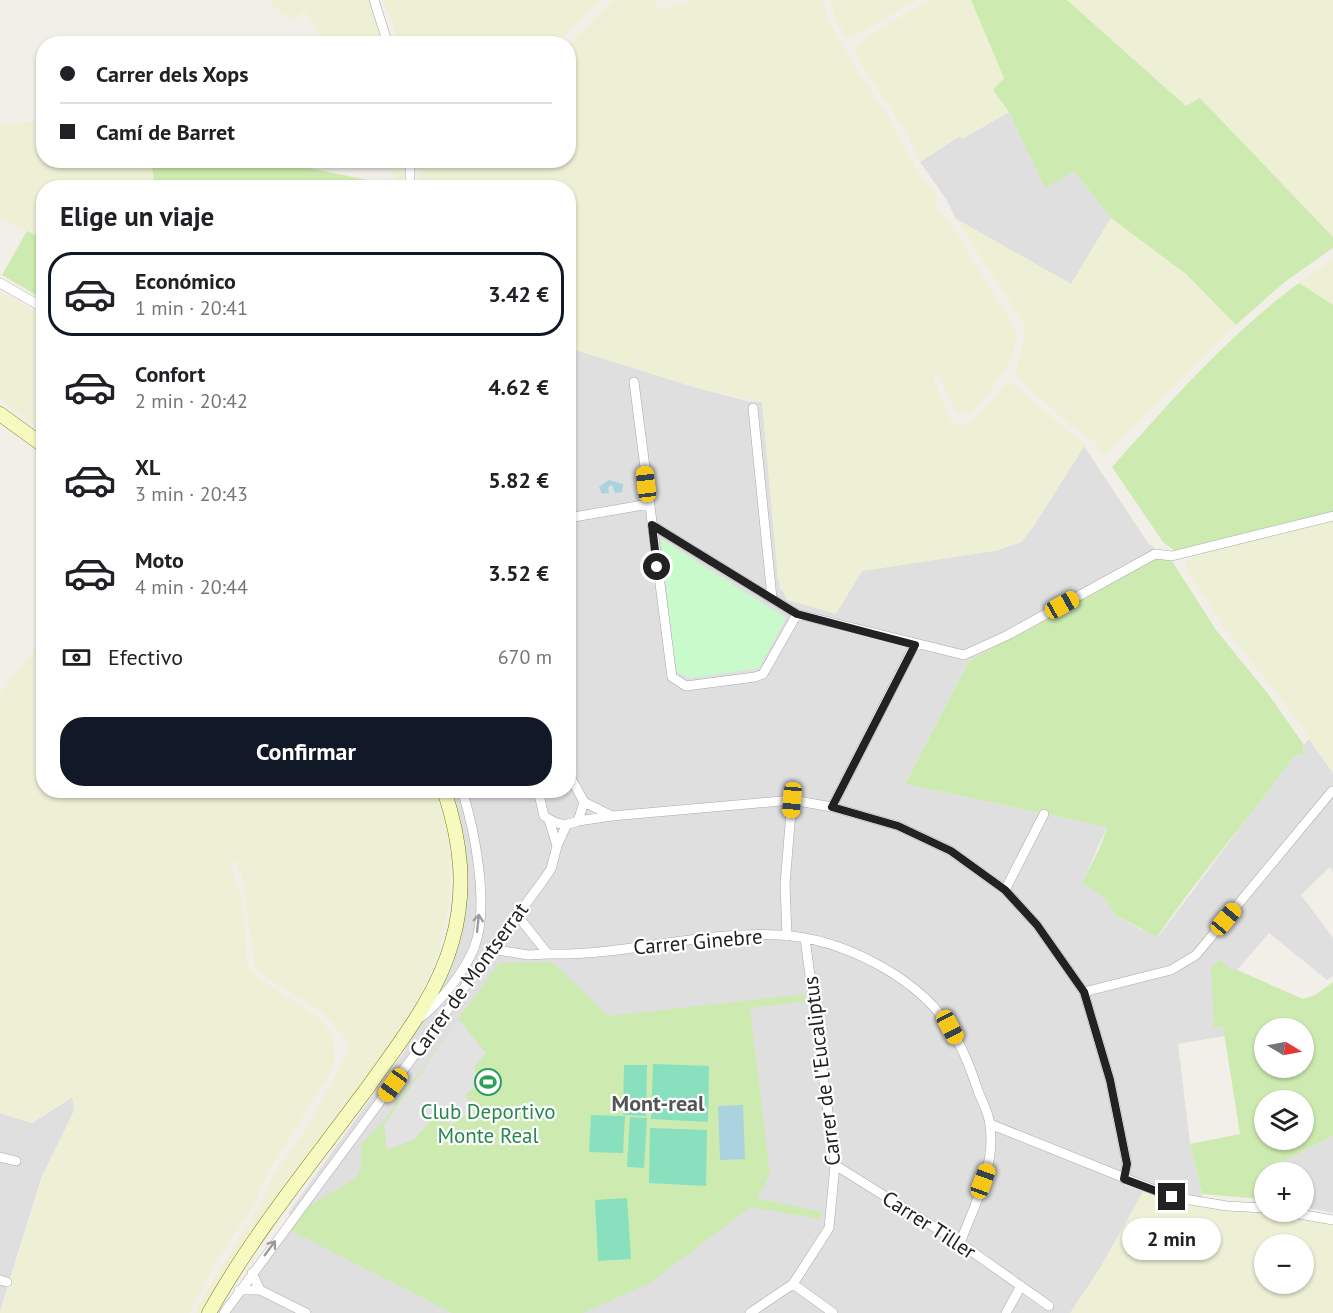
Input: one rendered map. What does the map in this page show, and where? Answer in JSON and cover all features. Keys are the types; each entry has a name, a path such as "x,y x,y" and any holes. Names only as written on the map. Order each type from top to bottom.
{"main road":[{"path":"0,414 36,440"},
{"path":"209,1313 245,1255 414,1022 441,975 452,941 462,883 459,846 446,798"}],"street":[{"path":"374,0 385,36"},
{"path":"0,282 36,303"},
{"path":"634,382 670,671 675,681 686,686 763,674 797,614"},
{"path":"753,408 772,598"},
{"path":"576,517 649,504"},
{"path":"652,525 797,614 952,654 972,653 1155,554 1172,556 1333,516"},
{"path":"832,807 915,645"},
{"path":"576,787 584,802 612,816"},
{"path":"1084,992 1171,970 1196,955 1332,791"},
{"name":"Carrer de Montserrat","path":"414,1022 435,1006 474,947 479,923 479,862 472,823 464,798"},
{"path":"540,798 544,816 566,826 578,821 612,816 792,800 832,807 898,826 951,851 1005,890 1037,925 1084,992 1110,1080 1127,1164 1124,1179"},
{"path":"787,936 785,884 792,800"},
{"path":"578,821 584,802"},
{"path":"1005,890 1044,814"},
{"path":"549,820 557,846"},
{"name":"Carrer de Montserrat","path":"224,1313 551,869 557,846 566,826"},
{"path":"517,915 548,954"},
{"name":"Carrer Ginebre","path":"491,949 528,955 630,948 731,936 787,936 825,940 882,967 918,994 950,1027 969,1063 990,1124 989,1163 960,1243"},
{"name":"Carrer de l'Eucaliptus","path":"750,1313 793,1284 810,1262 829,1228 836,1166 805,938"},
{"path":"990,1124 1172,1197 1227,1206 1254,1207"},
{"path":"0,1156 16,1161"},
{"name":"Carrer Tiller","path":"836,1166 960,1243 1049,1306"},
{"path":"1314,1217 1333,1220"},
{"path":"252,1273 260,1290"},
{"path":"793,1284 833,1313"},
{"path":"1006,1313 1022,1286"},
{"path":"239,1290 260,1290 305,1313"}],"shaded area":[{"path":"1009,112 1045,187 1074,171 1111,218 1071,284 956,219 946,199 920,162 960,136 962,139"},
{"path":"576,350 694,387 747,401 762,402 780,590 861,571 999,550 1021,542 1084,446 1148,543 1165,556 969,661 905,784 1107,827 1082,883 1105,898 1115,915 1158,937 1294,756 1303,754 1304,745 1309,739 1333,773 1333,872 1330,867 1301,895 1333,938 1333,976 1327,980 1269,933 1237,970 1215,1028 1223,1027 1225,1036 1178,1044 1190,1144 1205,1208 1175,1203 1143,1192 1099,1270 1070,1313 228,1313 290,1230 289,1212 402,1055 434,1000 465,850 453,798 576,798"},
{"path":"458,1019 486,1053 473,1068 480,1077 476,1080 479,1084 465,1095 475,1109 452,1125 438,1112 415,1139 387,1150 384,1125"},
{"path":"73,1097 74,1111 42,1176 0,1311 0,1113 32,1123"},
{"path":"1333,1136 1333,1213 1314,1209 1314,1162 1280,1162 1306,1150 1314,1150 1314,1146"}],"green space":[{"path":"268,0 370,0 385,36 321,36 305,11 294,20 281,13"},
{"path":"382,0 602,0 565,36 396,36"},
{"path":"613,0 653,0 660,10 693,0 823,0 829,21 853,64 891,121 918,172 936,195 937,207 950,222 1015,328 1017,338 1009,364 978,407 968,414 955,411 939,375 933,377 949,417 956,426 970,423 1008,380 1085,445 1034,526 1021,542 994,551 862,571 836,614 787,600 778,580 762,402 704,390 576,350 576,180 419,180 419,168 576,168 576,38"},
{"path":"830,0 916,0 855,36 847,38 835,19"},
{"path":"930,0 971,0 1004,78 993,90 1009,112 962,139 959,136 920,162 906,132 860,62 855,49 867,36"},
{"path":"971,0 1067,0 1186,106 1200,98 1333,237 1333,248 1286,281 1236,325 1186,274 1111,218 1074,171 1045,188 1009,112 993,90 1004,78"},
{"path":"1067,0 1333,0 1333,237 1200,98 1187,106"},
{"path":"36,121 36,168 152,168 154,180 36,180 36,236 0,218 0,125"},
{"path":"152,168 308,168 368,180 154,180"},
{"path":"390,168 405,168 405,180 396,180"},
{"path":"1111,218 1186,274 1236,325 1105,456 1092,438 1089,441 1020,380 1016,370 1025,333 1023,322 956,219 1071,284"},
{"path":"27,231 36,236 36,295 2,275"},
{"path":"1333,259 1333,305 1299,283"},
{"path":"1299,283 1333,305 1333,512 1196,548 1175,551 1163,542 1112,467 1224,346"},
{"path":"0,291 36,311 36,426 0,399"},
{"path":"1333,517 1333,773 1290,710 1222,625 1185,566 1187,561 1197,553"},
{"path":"661,539 786,618 759,668 691,678 678,673 675,665"},
{"path":"1165,556 1172,561 1216,630 1269,695 1304,745 1303,754 1294,756 1157,937 1115,915 1105,898 1082,883 1101,845 1107,827 905,784 969,661 1153,560"},
{"path":"36,648 36,798 439,798 448,827 450,876 448,911 438,953 419,998 385,1054 291,1178 204,1313 195,1313 263,1200 273,1175 308,1126 351,1045 322,1012 264,976 255,967 242,876 235,861 230,863 242,898 248,966 261,980 317,1016 333,1035 335,1060 326,1080 268,1172 255,1203 214,1265 189,1313 0,1313 44,1173 74,1111 72,1097 32,1123 0,1113 0,693"},
{"path":"1220,960 1233,971 1235,969 1303,999 1315,995 1333,982 1333,1136 1314,1146 1314,1090 1254,1090 1254,1150 1306,1150 1280,1162 1254,1162 1254,1198 1202,1194 1190,1144 1240,1134 1223,1027 1214,1028 1211,967"},
{"path":"552,962 609,1016 805,994 806,1001 750,1008 770,1175 757,1198 822,1212 819,1219 751,1207 650,1283 583,1313 452,1313 290,1230 289,1218 356,1178 361,1167 361,1144 382,1123 499,963"},
{"path":"653,1064 709,1066 708,1122 651,1119"},
{"path":"624,1065 647,1065 646,1116 623,1115"},
{"path":"591,1115 625,1116 623,1153 589,1152"},
{"path":"630,1117 647,1118 644,1168 627,1167"},
{"path":"650,1128 707,1130 706,1186 649,1183"},
{"path":"1143,1192 1175,1203 1254,1211 1254,1222 1314,1221 1333,1225 1333,1313 1070,1313 1099,1270"},
{"path":"627,1198 631,1259 598,1261 595,1200"}],"water":[{"path":"609,480 623,484 622,492 615,493 612,485 608,487 609,493 602,494 599,487"},
{"path":"743,1105 745,1159 720,1160 718,1106"}],"place":[{"name":"Club Deportivo Monte Real","path":"488,1082"}],"district":[{"name":"Mont-real","path":"658,1103"}],"route":[{"path":"657,567 652,525 797,614 808,615 915,645 832,807 898,826 951,851 1005,890 1037,925 1084,992 1110,1080 1127,1164 1124,1179 1172,1197"}]}
